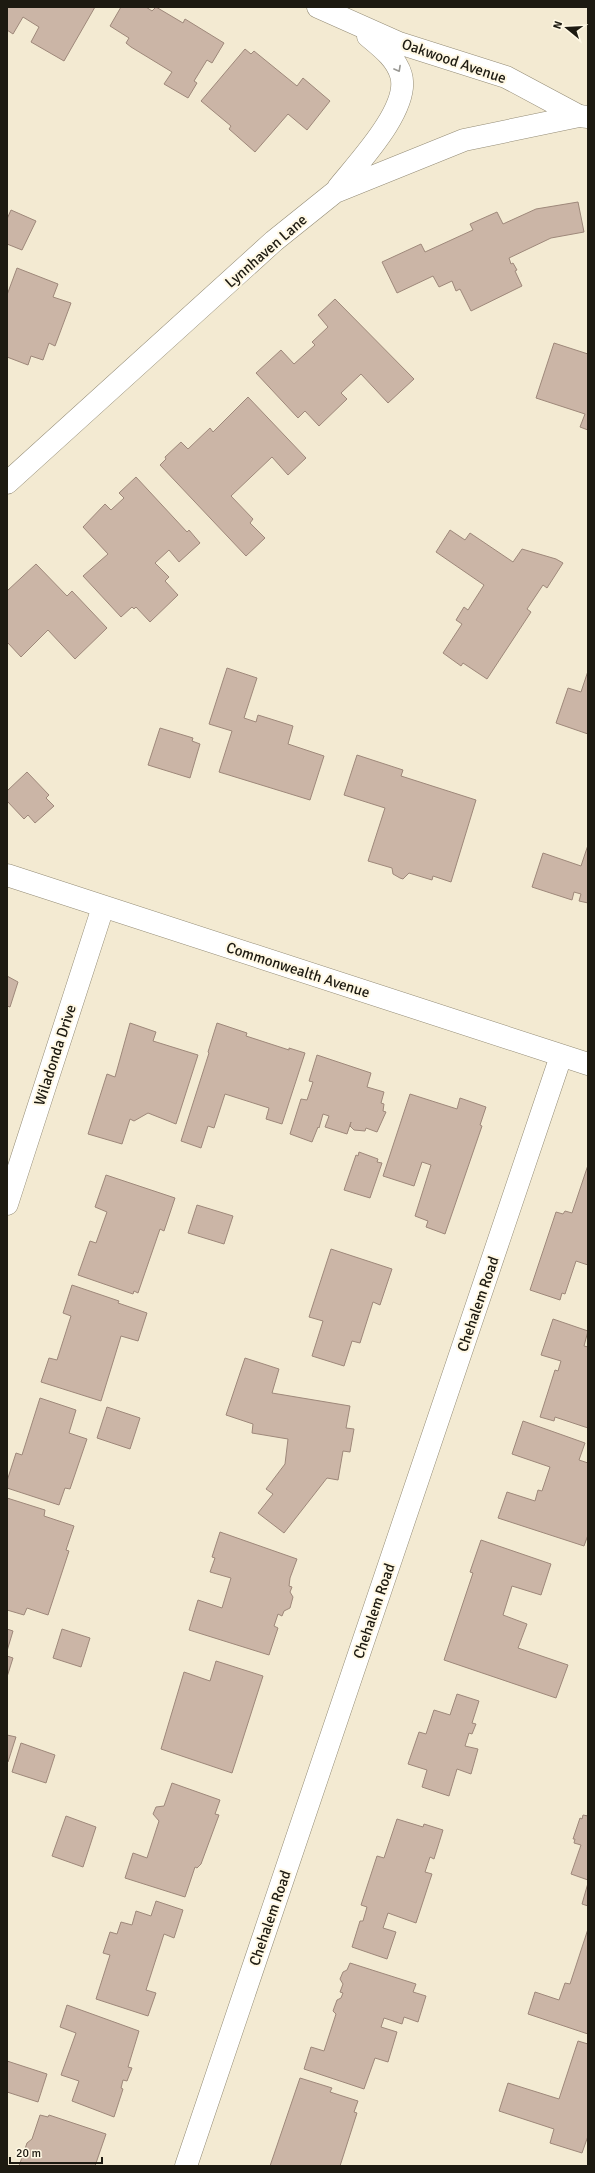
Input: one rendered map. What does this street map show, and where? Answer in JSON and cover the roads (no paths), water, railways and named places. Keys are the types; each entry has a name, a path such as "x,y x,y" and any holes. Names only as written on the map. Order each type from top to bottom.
{"street":[{"name":"Oakwood Avenue","path":"318,7 399,43 506,78 583,117"},
{"path":"335,192 375,143 394,112 402,95 401,76 388,53 352,22"},
{"name":"Lynnhaven Lane","path":"7,483 274,241 335,192 464,140 583,117"},
{"name":"Commonwealth Avenue","path":"7,876 588,1064"},
{"name":"Wiladonda Drive","path":"7,1204 104,907"},
{"name":"Chehalem Road","path":"186,2166 561,1056"}]}
